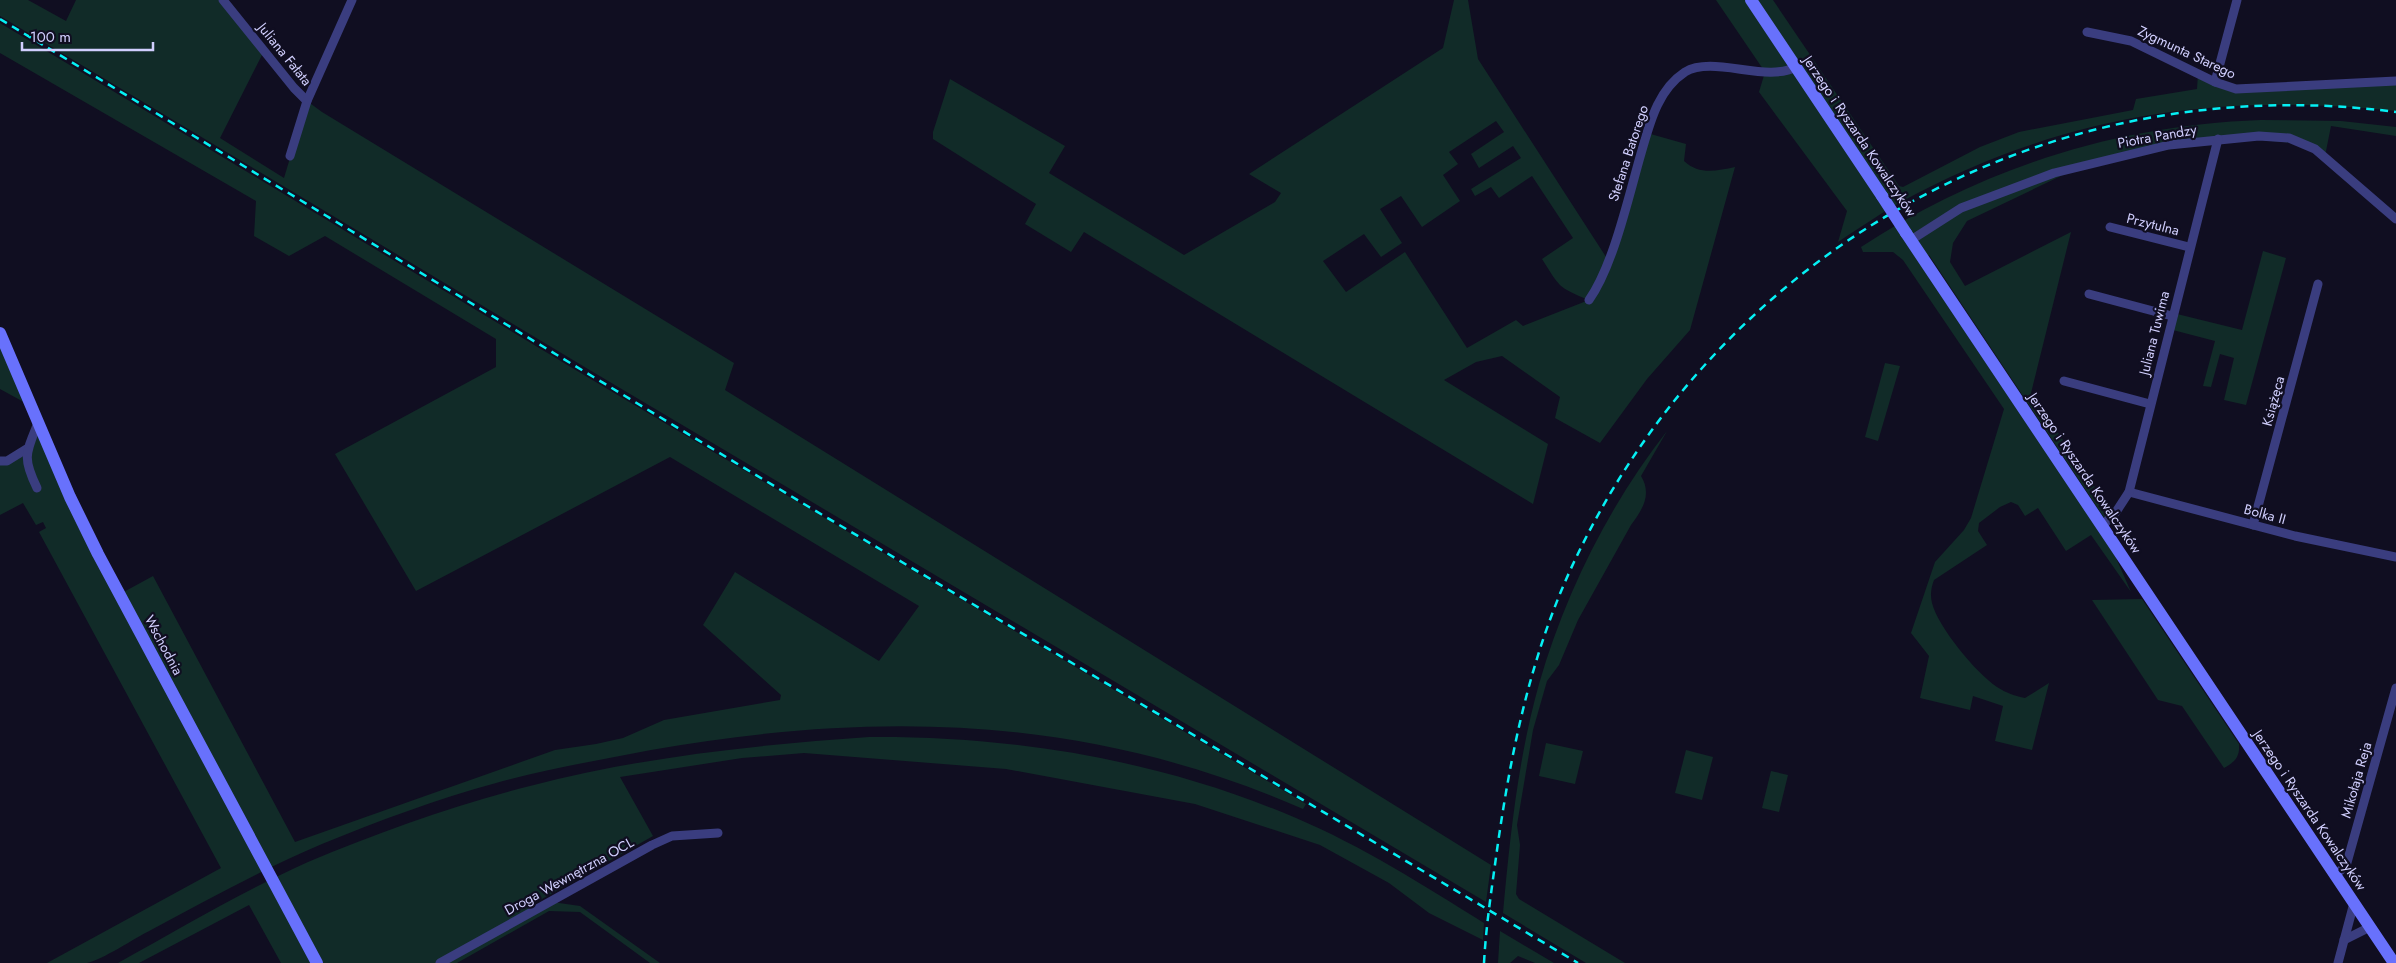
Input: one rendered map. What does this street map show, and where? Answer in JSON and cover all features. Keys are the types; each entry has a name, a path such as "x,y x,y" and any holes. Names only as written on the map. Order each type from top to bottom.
{"main road":[{"name":"Jerzego i Ryszarda Kowalczyków","path":"1751,0 2394,963"},
{"name":"Wschodnia","path":"0,333 78,514 98,554 317,963"}],"street":[{"name":"Juliana Fałata","path":"223,0 294,88 307,101"},
{"path":"290,156 307,101 352,0"},
{"path":"2215,82 2237,0"},
{"name":"Zygmunta Starego","path":"2087,32 2131,41 2215,82 2246,90 2396,81"},
{"name":"Stefana Batorego","path":"1590,300 1609,260 1656,107 1671,83 1687,71 1708,67 1784,74 1796,68"},
{"name":"Piotra Pandzy","path":"1909,237 1961,208 2054,173 2129,153 2218,139 2259,136 2298,140 2325,156 2396,218"},
{"name":"Juliana Tuwima","path":"2102,526 2116,512 2129,492 2218,139"},
{"name":"Przytulna","path":"2110,227 2190,247"},
{"name":"Książęca","path":"2253,525 2318,284"},
{"path":"2089,294 2172,316"},
{"path":"2064,381 2150,404"},
{"path":"37,488 28,468 28,448 38,423"},
{"path":"0,461 6,461 28,448"},
{"name":"Bolka II","path":"2129,492 2295,536 2396,557"},
{"name":"Mikołaja Reja","path":"2335,875 2346,866 2396,688"},
{"name":"Droga Wewnętrzna OCL","path":"440,963 652,845 672,836 718,833"},
{"path":"2338,963 2354,903"},
{"path":"2344,940 2370,927"}],"green space":[{"path":"0,0 28,0 66,21 76,0 223,0 264,51 220,138 284,178 307,101 322,112 734,363 725,390 1491,865 1486,902 593,372 0,16"},
{"path":"1454,0 1468,0 1478,59 1608,260 1647,133 1686,144 1684,161 1696,168 1714,171 1735,167 1690,330 1647,379 1600,443 1555,418 1560,397 1502,356 1476,362 1444,380 1548,444 1533,504 1084,232 1071,252 1025,224 1036,204 933,139 933,132 950,79 1065,146 1049,173 1184,255 1275,202 1281,193 1249,174 1443,48","holes":["1496,121 1504,132 1471,154 1479,168 1513,146 1521,158 1471,189 1475,196 1491,187 1499,198 1532,176 1573,238 1542,259 1560,285 1589,300 1523,326 1516,320 1467,348 1405,252 1346,292 1323,261 1364,234 1381,257 1402,243 1380,209 1401,196 1422,227 1460,201 1443,175 1458,164 1449,152"]},
{"path":"1716,0 1773,0 1899,186 1903,187 1980,147 2019,132 2133,110 2136,99 2197,89 2198,74 2228,87 2396,81 2396,111 2329,106 2265,105 2202,109 2140,117 2079,130 2019,149 1959,173 1899,203 1838,242 1847,211 1759,92 1765,72"},
{"path":"0,23 589,378 1306,804 1303,809 1223,778 1142,754 1062,738 982,729 901,726 819,729 736,737 651,750 573,765 515,778 430,803 343,835 278,864 93,961 87,963 47,963 221,868 39,532 46,528 43,522 36,525 23,503 0,515 0,461 28,448 38,423 120,594 153,576 295,842 555,750 623,738 664,720 780,700 781,695 703,625 735,572 879,661 919,606 670,457 416,591 335,454 496,367 496,339 325,236 289,256 254,236 256,201 0,53"},
{"path":"2261,120 2341,121 2396,127 2396,136 2331,126 2325,156 2305,144 2237,138 2088,163 1967,221 1953,243 1950,262 1965,286 2071,232 2031,393 2114,515 2107,522 1929,255 1925,260 2102,526 2131,592 2091,535 2066,551 2038,508 2025,516 2018,505 2011,502 2000,507 1979,523 1978,531 1987,545 1934,580 1931,597 1936,613 1969,661 2000,689 2025,698 2049,683 2032,750 1995,741 2003,706 1973,696 1970,710 1920,698 1929,656 1911,633 1935,562 1964,530 1971,518 2004,409 1903,260 1893,252 1863,252 1861,247 1907,219 1954,195 2002,173 2052,156 2103,142 2155,131 2207,124"},
{"path":"2263,251 2286,258 2246,405 2224,400 2234,358 2220,354 2211,387 2203,386 2215,341 2169,329 2173,313 2242,330"},
{"path":"0,333 31,406 0,389"},
{"path":"1885,363 1900,366 1878,441 1865,437"},
{"path":"1667,431 1641,476 1646,489 1645,501 1578,620 1559,665 1547,681 1533,730 1517,825 1520,845 1516,894 1519,899 1625,963 1586,963 1503,913 1520,769 1539,684 1562,617 1576,584 1591,552 1626,489"},
{"path":"2142,599 2239,744 2239,752 2236,759 2224,768 2182,706 2158,700 2092,600"},
{"path":"869,737 979,741 1087,755 1193,781 1245,798 1321,829 1415,880 1484,923 1483,940 1429,913 1389,883 1320,845 1195,804 1006,769 804,753 742,758 620,777 653,836 535,903 536,905 552,902 580,906 660,963 650,963 580,912 549,911 457,963 281,963 249,905 139,963 118,963 236,897 284,873 363,840 446,810 530,786 613,767 741,748"},
{"path":"1546,743 1583,751 1575,784 1539,776"},
{"path":"1686,750 1713,757 1702,800 1675,793"},
{"path":"1771,771 1788,775 1779,812 1762,808"},
{"path":"1500,931 1554,963 1535,963 1518,956 1510,963 1498,963"}],"railway":[{"path":"0,19 809,507 1578,963"},
{"path":"1484,963 1497,850 1516,739 1534,667 1559,596 1574,562 1638,450 1716,352 1808,269 1911,202 2023,152 2143,119 2268,105 2396,112"}]}
